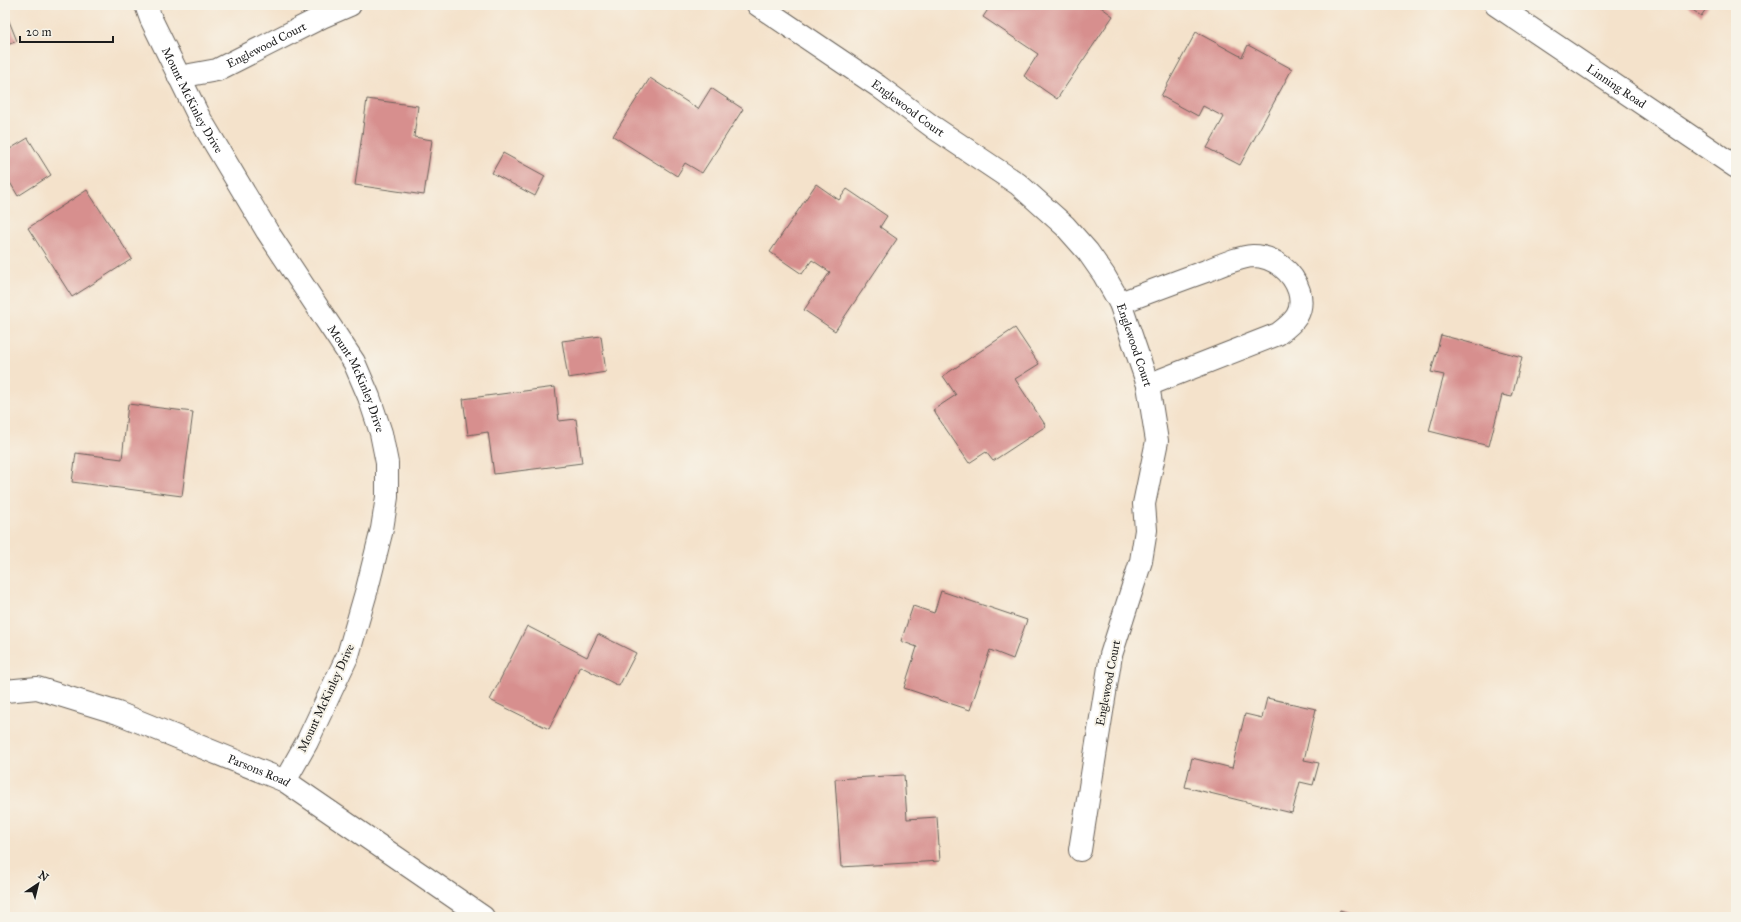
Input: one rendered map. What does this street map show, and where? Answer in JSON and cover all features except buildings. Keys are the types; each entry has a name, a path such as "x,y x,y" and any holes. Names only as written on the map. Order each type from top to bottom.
{"street":[{"name":"Mount McKinley Drive","path":"146,5 151,19 164,42 179,77 199,117 267,231 354,362 369,397 381,433 387,463 387,497 382,529 348,655 307,742 285,781"},
{"name":"Englewood Court","path":"179,77 217,70 322,17 350,5"},
{"name":"Englewood Court","path":"758,5 878,86 933,127 1018,184 1065,226 1088,252 1104,275 1120,303 1148,384 1157,441 1144,504 1146,530 1141,561 1111,655 1080,850"},
{"name":"Linning Road","path":"1496,5 1736,167"},
{"path":"1120,303 1230,262 1253,256 1268,259 1283,267 1294,278 1300,293 1300,312 1294,322 1278,334 1148,384"},
{"name":"Parsons Road","path":"5,690 38,688 118,713 285,781 483,917"}]}
